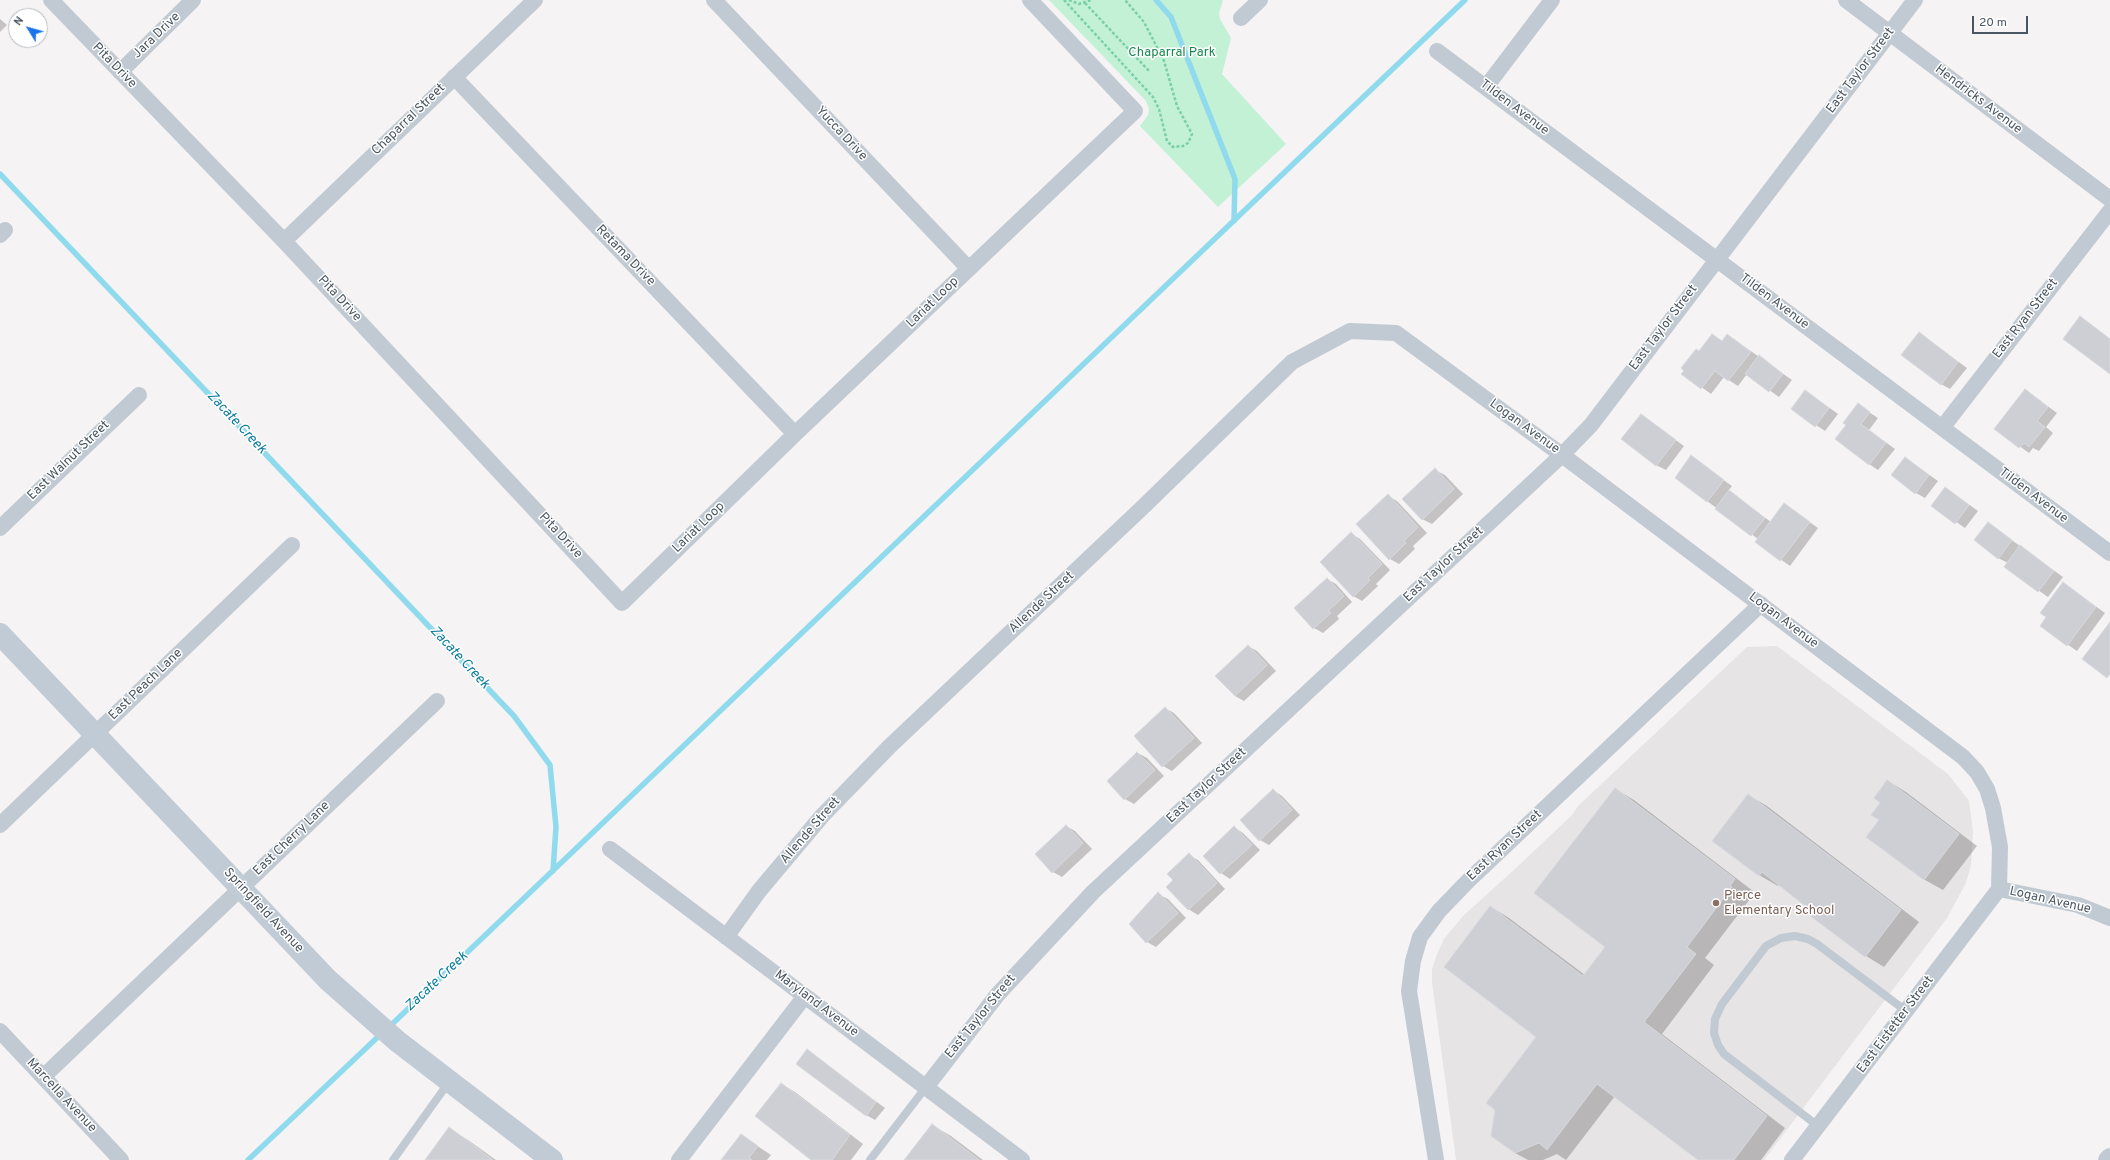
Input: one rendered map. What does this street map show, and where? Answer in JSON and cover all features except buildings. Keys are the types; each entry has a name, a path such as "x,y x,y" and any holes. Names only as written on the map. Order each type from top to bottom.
{"main road":[{"name":"Springfield Avenue","path":"0,634 328,980 365,1015 397,1041 552,1160"}],"street":[{"name":"Pita Drive","path":"51,0 284,241 622,603"},
{"name":"Jara Drive","path":"120,72 193,0"},
{"name":"Chaparral Street","path":"284,241 535,0"},
{"name":"Yucca Drive","path":"714,0 969,269"},
{"name":"Lariat Loop","path":"622,603 795,434 1135,111 1030,0"},
{"path":"1241,18 1260,0"},
{"path":"1486,87 1552,0"},
{"name":"Hendricks Avenue","path":"1846,0 2110,199"},
{"name":"East Taylor Street","path":"926,1087 998,994 1093,892 1562,455 1591,425 1915,0"},
{"name":"Tilden Avenue","path":"1437,51 2110,554"},
{"name":"Retama Drive","path":"454,77 795,434"},
{"name":"East Ryan Street","path":"1942,428 2110,211"},
{"name":"Allende Street","path":"726,936 759,891 817,822 890,746 1143,507 1292,362 1350,330 1396,333"},
{"name":"Logan Avenue","path":"1396,333 1562,455 1963,757 1977,772 1987,789 1997,827 2000,847 1999,889 2078,905 2110,918"},
{"name":"East Walnut Street","path":"0,528 139,395"},
{"name":"East Peach Lane","path":"0,824 292,545"},
{"name":"East Ryan Street","path":"1436,1160 1409,991 1413,960 1420,936 1438,911 1468,881 1761,604"},
{"name":"East Cherry Lane","path":"43,1077 437,701"},
{"name":"Maryland Avenue","path":"610,848 1022,1160"},
{"name":"East Eistetter Street","path":"1792,1160 1999,889"},
{"path":"679,1160 805,996"},
{"name":"Marcella Avenue","path":"0,1032 121,1160"}],"lane":[{"path":"1818,1126 1724,1054 1718,1045 1714,1033 1715,1019 1722,1004 1766,946 1781,938 1795,936 1808,938 1906,1011"},
{"path":"393,1160 449,1081"},
{"path":"870,1160 926,1087"}],"path":[{"path":"1064,0 1153,97 1159,109 1166,141 1173,147 1183,146 1192,138 1192,134 1177,106 1164,60 1144,22 1125,0"},
{"path":"1069,0 1075,3 1084,4 1092,0"},
{"path":"1084,4 1150,72"}],"shaded area":[{"name":"Pierce Elementary School","path":"1777,646 1948,774 1969,801 1973,832 1971,865 1966,883 1947,918 1764,1160 1456,1160 1432,982 1432,969 1444,939 1463,916 1572,815 1578,806 1747,647"}],"green space":[{"name":"Chaparral Park","path":"1049,0 1223,0 1219,13 1220,19 1231,38 1222,74 1286,144 1218,207 1140,126 1148,115 1149,109 1146,101"}],"waterway":[{"path":"1156,0 1171,17 1235,179 1234,221"},
{"path":"389,1027 1465,0"},
{"name":"Zacate Creek","path":"0,174 514,716 550,765 556,827 553,871"},
{"name":"Zacate Creek","path":"248,1160 382,1033"}],"place":[{"name":"Pierce Elementary School","path":"1716,903"}]}
